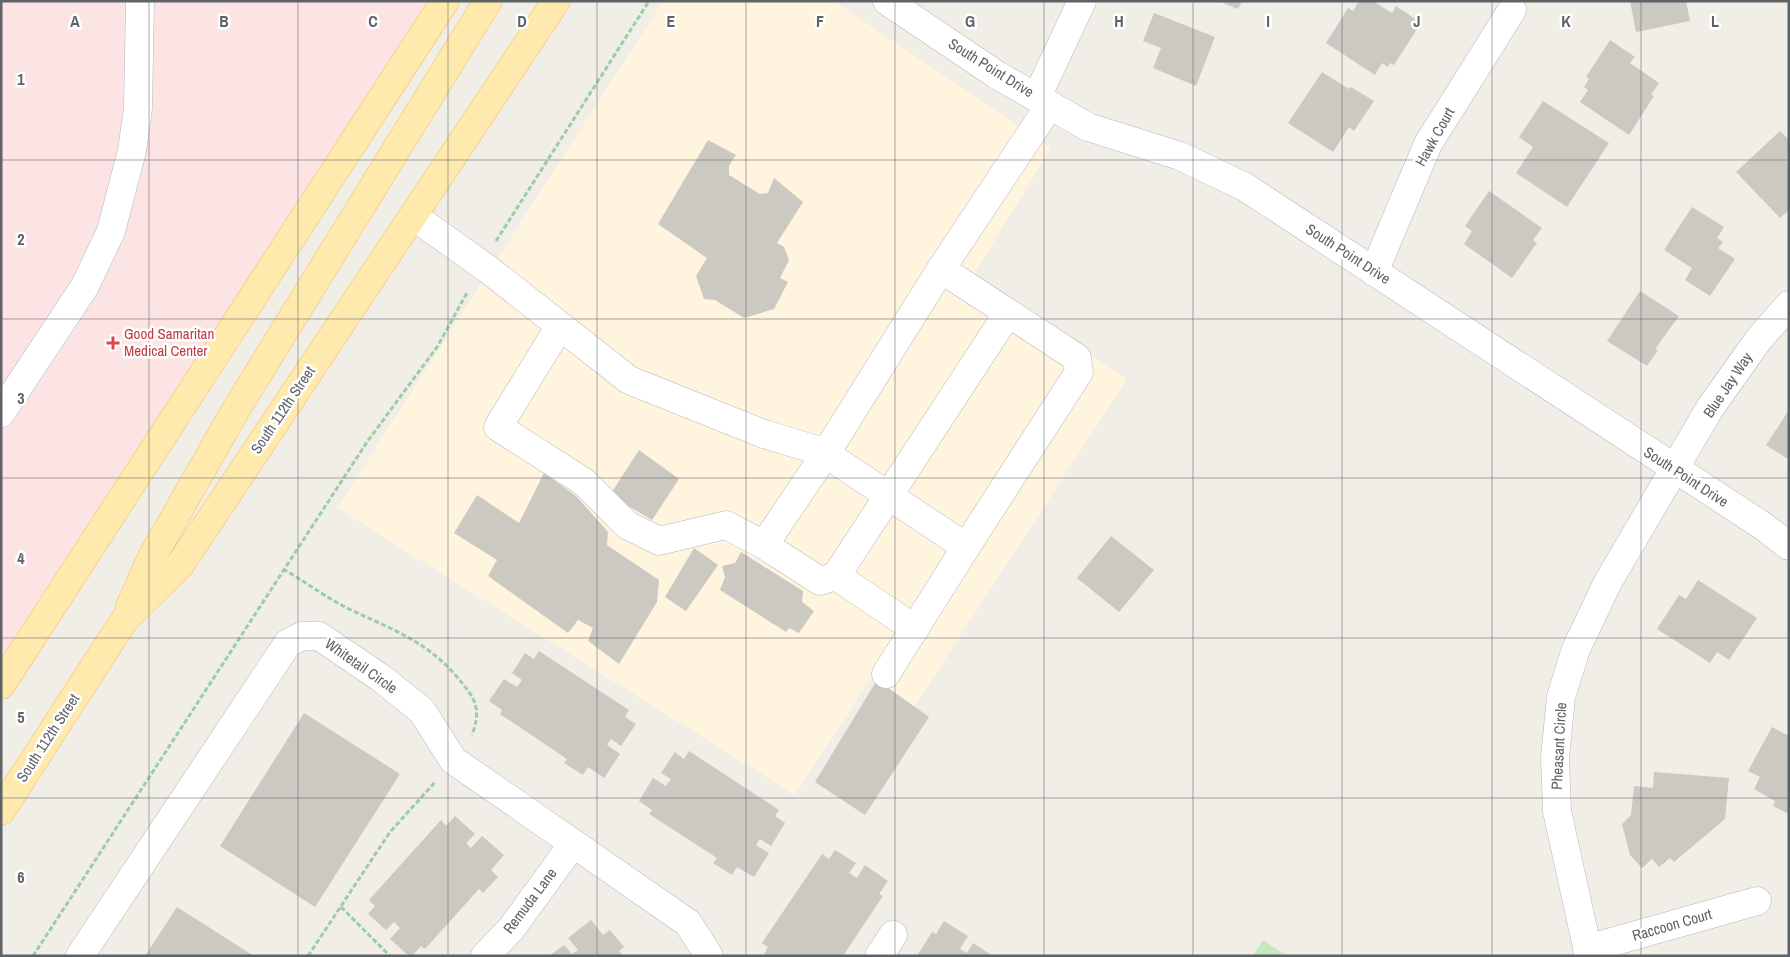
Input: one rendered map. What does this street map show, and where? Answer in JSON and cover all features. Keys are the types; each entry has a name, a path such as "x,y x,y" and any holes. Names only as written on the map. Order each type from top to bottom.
{"main road":[{"path":"1,685 445,1"},
{"path":"125,619 152,558 238,406 488,1"},
{"name":"South 112th Street","path":"1,811 125,619 180,565 556,1"}],"street":[{"path":"1,413 85,286 111,231 132,151 138,108 140,1"},
{"name":"South Point Drive","path":"887,1 997,75 1088,127 1180,156 1244,187 1674,470 1763,526 1789,546"},
{"path":"764,546 826,453 1044,101 1082,1"},
{"name":"Hawk Court","path":"1374,272 1428,144 1512,10"},
{"path":"413,216 490,270 629,380 764,434 826,453 966,547"},
{"path":"886,674 1079,372 1077,358 941,270"},
{"name":"Blue Jay Way","path":"1674,470 1710,408 1759,339 1789,305"},
{"path":"560,326 498,427 584,482 627,525 659,541 726,525 820,581 836,576 1008,314"},
{"name":"Pheasant Circle","path":"1588,952 1557,811 1555,757 1561,697 1576,649 1608,582 1674,470"},
{"path":"836,576 915,629"},
{"name":"Whitetail Circle","path":"80,956 288,643 302,636 319,636 381,678 422,711 453,760 688,923 709,956"},
{"name":"Remuda Lane","path":"485,956 511,928 573,844"},
{"name":"Raccoon Court","path":"1588,952 1757,901"}],"path":[{"path":"495,242 649,1"},
{"path":"33,956 283,568 367,442 437,347 468,290"},
{"path":"283,568 343,606 419,642 445,661 476,700 476,724 470,741 390,832 308,956"},
{"path":"342,907 390,956"}],"shaded area":[{"name":"Good Samaritan Medical Center","path":"1,1 447,1 1,684"},
{"path":"663,1 834,1 1051,148 972,278 1127,379 914,707 870,679 795,795 337,508"}],"green space":[{"path":"1263,940 1287,956 1253,956"}],"building":[{"path":"1219,1 1242,1 1238,9"},
{"path":"1359,1 1373,1 1392,13 1396,6 1421,23 1394,65 1390,63 1388,67 1382,63 1375,75 1326,43 1348,8 1353,11"},
{"path":"1630,1 1686,1 1690,21 1636,32"},
{"path":"1154,13 1215,37 1196,86 1153,68 1161,48 1143,41"},
{"path":"1610,40 1635,57 1630,63 1659,83 1651,95 1654,96 1629,135 1580,102 1588,90 1584,87 1589,79 1586,77"},
{"path":"1322,72 1349,89 1351,87 1374,101 1354,131 1349,127 1333,152 1288,123"},
{"path":"1543,101 1609,143 1567,207 1516,173 1533,147 1519,137"},
{"path":"1780,131 1789,140 1789,210 1780,218 1736,172"},
{"path":"708,140 736,155 729,166 729,175 760,194 768,193 774,178 803,202 777,243 784,247 789,260 780,278 788,282 774,309 744,318 715,300 704,299 696,276 707,258 658,224"},
{"path":"1489,191 1542,228 1533,240 1537,243 1512,278 1464,244 1472,231 1465,226"},
{"path":"1692,207 1724,227 1717,238 1723,242 1718,248 1735,259 1710,296 1685,280 1692,268 1664,250"},
{"path":"1640,291 1679,316 1655,349 1658,350 1647,366 1607,341"},
{"path":"1789,410 1789,460 1766,445"},
{"path":"639,450 679,479 652,520 610,495"},
{"path":"544,473 576,496 608,532 607,545 659,580 657,602 619,664 588,641 593,628 578,620 568,633 488,576 497,560 454,533 477,495 519,523"},
{"path":"1111,536 1154,570 1119,612 1077,578"},
{"path":"694,548 718,565 686,611 665,597"},
{"path":"741,552 803,591 802,602 814,611 799,633 789,628 786,632 720,590 725,577 722,566 735,563"},
{"path":"1698,580 1757,618 1729,660 1717,652 1710,663 1657,629 1679,595 1686,599"},
{"path":"539,651 629,710 625,717 636,724 621,746 611,739 607,745 620,754 604,778 588,767 583,775 564,763 567,759 500,714 502,710 489,701 504,679 517,687 522,680 512,673 525,653 534,659"},
{"path":"877,680 929,717 865,815 815,782"},
{"path":"304,713 400,774 315,907 220,846"},
{"path":"1772,727 1789,736 1789,814 1773,806 1775,801 1754,789 1760,777 1748,771"},
{"path":"689,751 779,810 775,816 785,823 771,846 760,839 756,845 769,853 754,877 737,867 732,875 713,863 717,858 649,814 652,810 639,801 653,778 666,786 671,779 661,773 675,752 684,759"},
{"path":"1654,772 1729,778 1725,819 1674,862 1670,858 1659,867 1652,859 1642,868 1630,855 1622,824 1631,815 1634,786 1653,788"},
{"path":"455,816 475,834 466,843 471,848 482,836 504,855 491,870 498,877 483,893 479,889 425,949 421,946 412,956 409,956 390,939 400,928 394,922 386,930 368,914 375,906 369,900 441,820 446,826"},
{"path":"835,850 856,863 849,873 857,878 865,865 888,881 879,894 883,896 843,956 763,956 768,947 762,943 822,854 829,859"},
{"path":"177,907 254,956 145,956"},
{"path":"591,920 603,935 610,930 624,947 619,951 623,956 549,956 564,945 572,954 578,950 568,938"},
{"path":"944,921 968,936 960,949 967,953 973,943 993,956 917,956 932,932 936,934"}],"place":[{"name":"Good Samaritan Medical Center","path":"113,343"}]}
